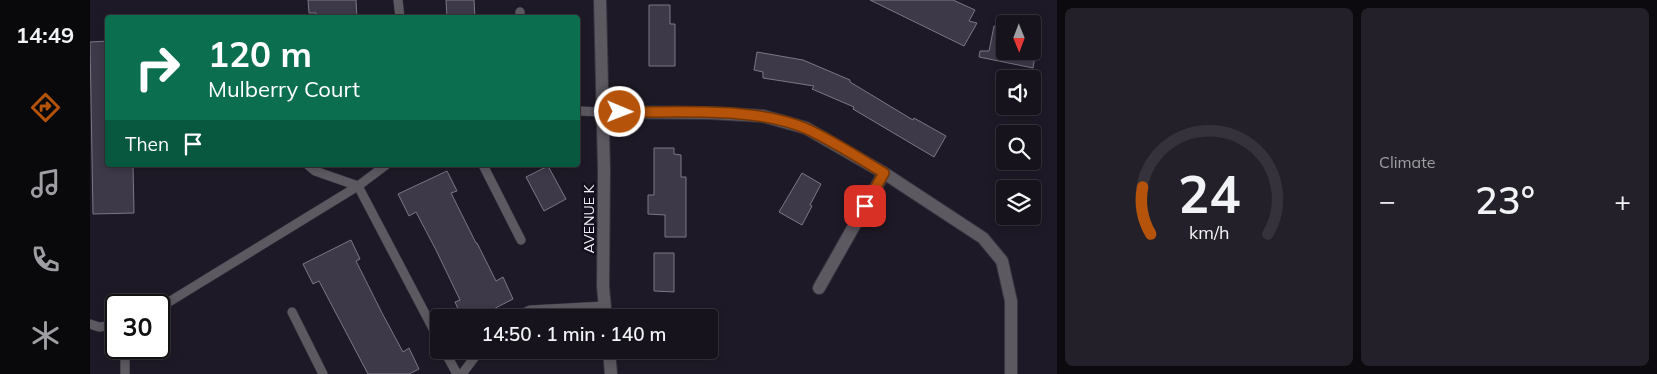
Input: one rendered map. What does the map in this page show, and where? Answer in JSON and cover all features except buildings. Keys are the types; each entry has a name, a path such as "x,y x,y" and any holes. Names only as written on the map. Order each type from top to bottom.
{"street":[{"name":"AVENUE K","path":"600,0 603,112 603,287 606,309"},
{"path":"603,112 709,113 763,116 806,128 884,173 983,238 1002,261 1011,301 1011,374"},
{"path":"819,288 884,173"},
{"path":"610,359 611,374"}],"lane":[{"path":"398,0 400,15"},
{"path":"580,112 603,112"},
{"path":"310,167 315,171 358,186 430,323"},
{"path":"170,301 358,186 383,167"},
{"path":"484,167 521,240"},
{"path":"292,312 323,374"},
{"path":"90,324 99,327 105,326"},
{"path":"125,359 125,374"},
{"path":"448,359 456,374"},
{"path":"462,374 473,359"}],"route":[{"path":"620,112 763,116 806,128 884,173 865,206"}]}
